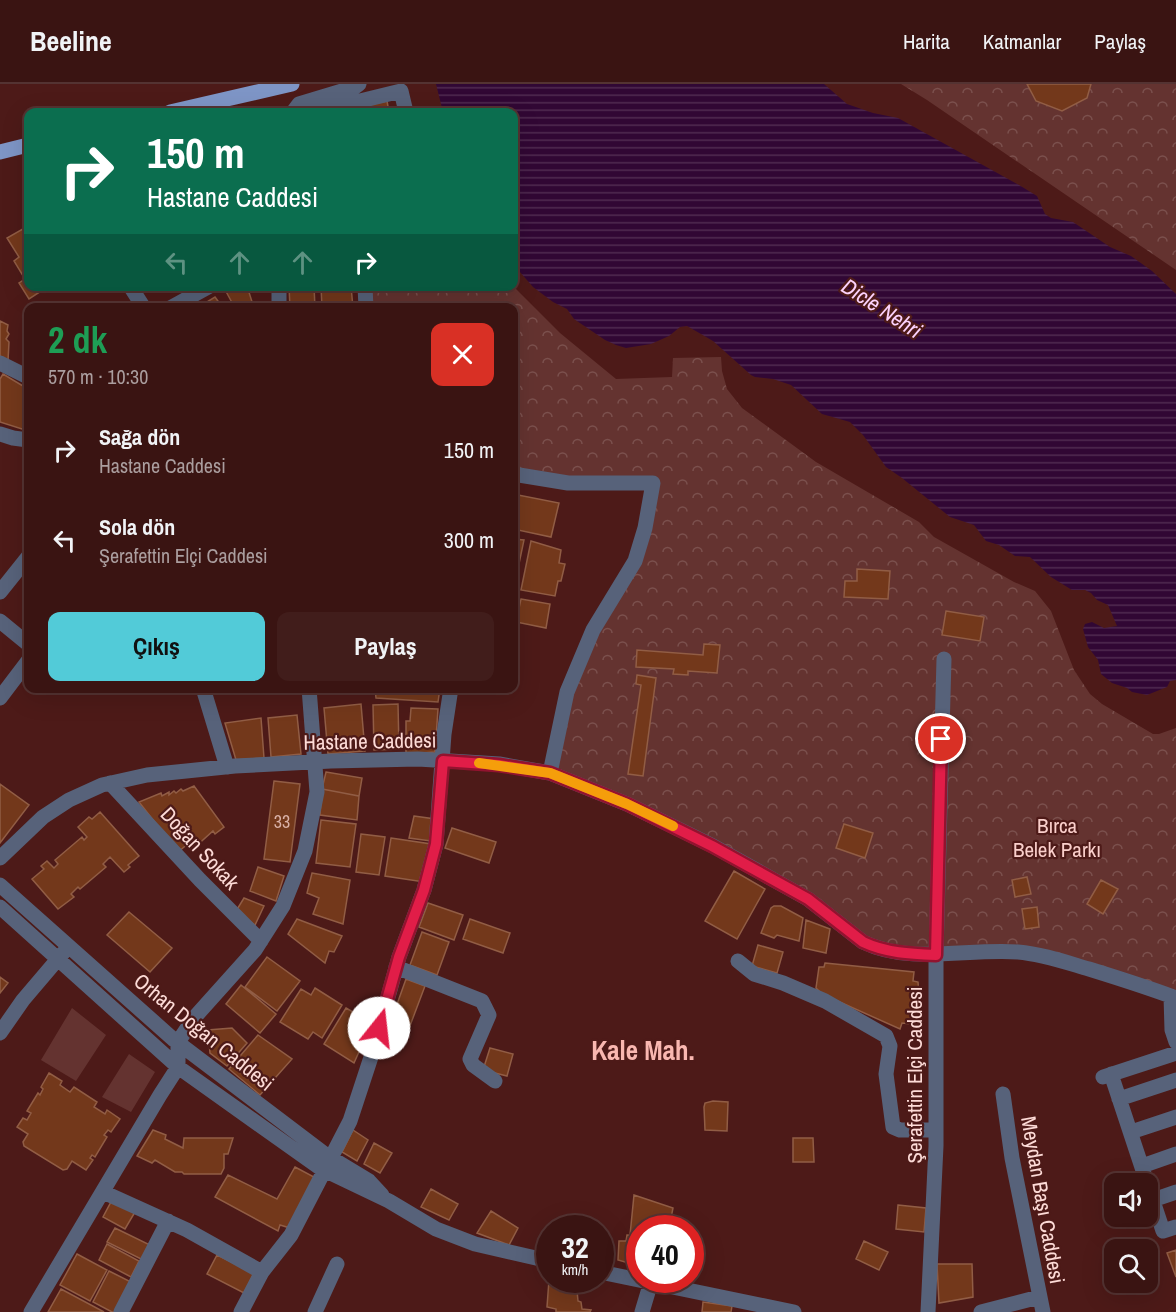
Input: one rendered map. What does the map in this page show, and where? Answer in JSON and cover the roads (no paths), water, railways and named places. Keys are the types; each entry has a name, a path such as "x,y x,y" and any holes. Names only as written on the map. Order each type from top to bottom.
{"main road":[{"path":"187,108 292,84"},
{"path":"0,152 24,146"}],"street":[{"path":"296,108 300,104 359,84"},
{"path":"331,108 401,91 405,108"},
{"path":"179,303 201,291"},
{"path":"0,363 24,375"},
{"path":"0,434 24,439"},
{"path":"518,475 568,483 653,483 645,528 635,561 592,630 567,692 550,773"},
{"path":"0,592 24,562"},
{"path":"0,621 24,641"},
{"name":"Şerafettin Elçi Caddesi","path":"928,1312 935,1130 936,955 944,658"},
{"path":"0,698 24,666"},
{"path":"205,693 227,767"},
{"path":"31,1312 178,1067 178,1042 194,1018 255,951 283,906 306,851 317,792 309,693"},
{"path":"242,1312 262,1272 291,1235 350,1121 374,1048 396,967 424,890 436,844 444,734 450,693"},
{"name":"Hastane Caddesi","path":"0,858 43,817 69,800 102,784 147,776 227,767 316,762 418,759 499,765 550,773 627,804 712,846 808,899 871,946 910,954 1018,952 1048,957 1174,997"},
{"name":"Doğan Sokak","path":"110,783 200,880 261,941"},
{"name":"Orhan Doğan Caddesi","path":"0,885 178,1042 327,1164"},
{"name":"Orhan Doğan Caddesi","path":"0,907 178,1067 327,1164 436,1229 475,1244 536,1258"},
{"path":"0,1033 23,1000 68,945"},
{"path":"738,961 754,974 783,983 825,1001 886,1036 890,1046 886,1074 893,1127 900,1130 935,1130"},
{"path":"396,967 482,1001 489,1014 470,1059 473,1065 495,1081"},
{"path":"1174,997 1172,1030 1176,1042"},
{"path":"1144,1173 1119,1099 1107,1076 1176,1053"},
{"path":"1119,1099 1176,1080"},
{"name":"Meydan Başı Caddesi","path":"1003,1094 1012,1158 1041,1305"},
{"path":"1131,1132 1176,1118"},
{"path":"1142,1166 1176,1154"},
{"path":"103,1192 168,1221 262,1272"},
{"path":"1158,1198 1176,1192"},
{"path":"1158,1216 1163,1231 1176,1227"},
{"path":"121,1312 168,1221"},
{"path":"315,1312 338,1264"},
{"path":"642,1312 648,1293"},
{"path":"704,1293 795,1312"},
{"path":"981,1312 1041,1305"}],"water":[{"name":"Dicle Nehri","path":"436,84 824,84 847,104 898,118 1019,185 1037,196 1045,214 1051,218 1073,222 1152,271 1176,294 1176,680 1170,681 1167,687 1147,695 1132,692 1112,683 1101,674 1098,660 1088,647 1083,629 1085,624 1092,622 1104,628 1117,626 1108,605 1097,600 1085,590 1072,590 1051,577 1030,557 1015,556 999,545 986,541 974,525 950,517 886,467 863,435 850,422 822,414 791,385 751,375 713,341 687,326 680,327 669,336 651,344 626,348 605,340 574,319 567,309 533,287 518,270 518,108 442,108"}],"district":[{"name":"Kale Mah.","path":"643,1050"}],"park label":[{"name":"Bırca Belek Parkı","path":"1057,837"}]}
